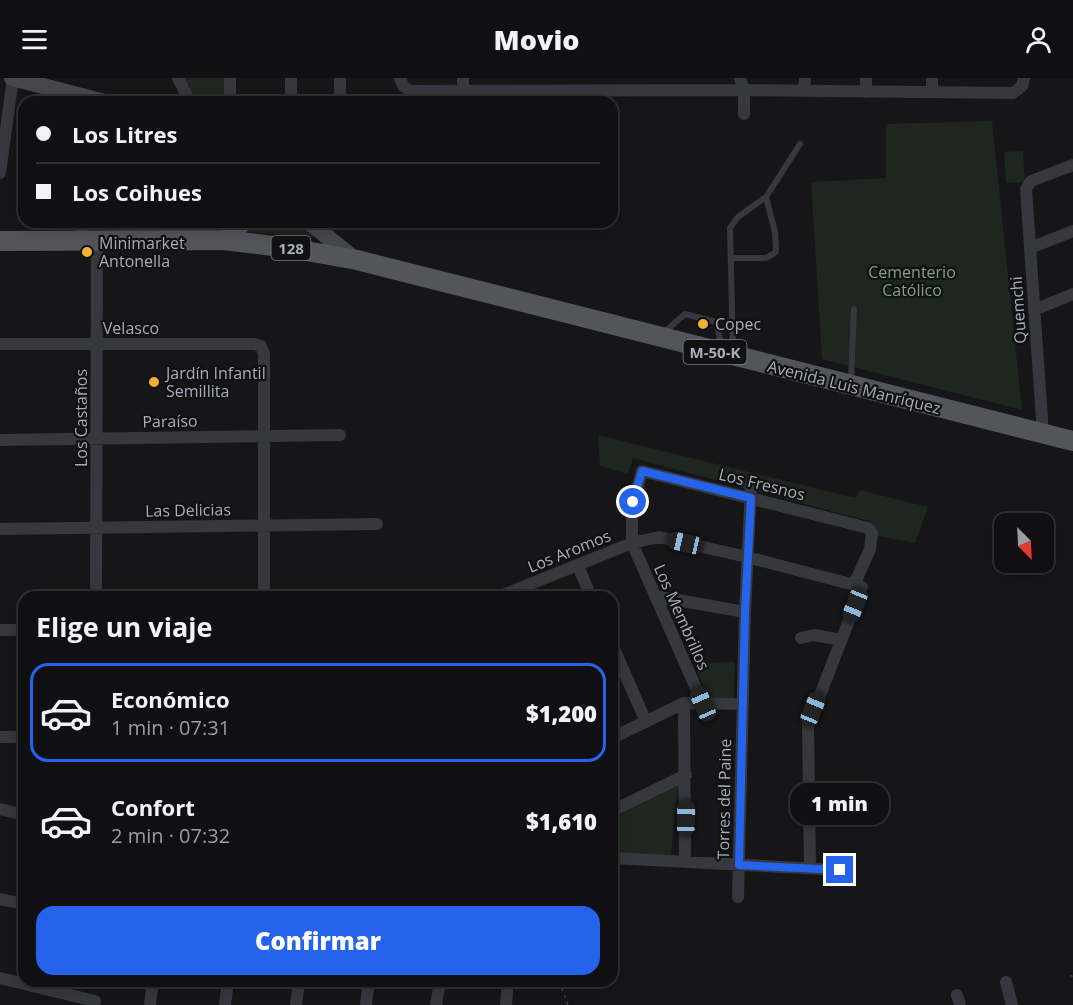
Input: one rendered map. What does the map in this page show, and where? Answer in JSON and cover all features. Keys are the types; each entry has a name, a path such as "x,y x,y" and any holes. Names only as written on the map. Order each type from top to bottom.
{"main road":[{"path":"12,78 82,96"},
{"path":"224,240 236,228"},
{"path":"317,228 357,260"},
{"name":"128","path":"0,241 88,234 224,240 357,260"},
{"name":"Avenida Luis Manríquez","path":"357,260 1073,441"}],"street":[{"path":"0,173 12,78"},
{"path":"178,78 187,96"},
{"path":"230,78 230,96"},
{"path":"291,78 291,96"},
{"path":"340,78 340,96"},
{"path":"866,78 866,92"},
{"path":"932,78 932,92"},
{"path":"401,82 411,91 463,84 805,84 866,92 1013,93 1022,86 1024,78"},
{"path":"742,84 744,114"},
{"name":"Quemchi","path":"1043,434 1026,192 1028,185 1036,179 1073,165"},
{"path":"1030,248 1073,231"},
{"name":"Los Castaños","path":"88,234 97,344 96,591"},
{"path":"1034,310 1073,294"},
{"path":"1053,303 1073,306"},
{"name":"Velasco","path":"0,344 254,344 261,346 264,354 265,436"},
{"name":"Paraíso","path":"0,440 340,435"},
{"path":"264,591 265,436"},
{"name":"Los Fresnos","path":"632,543 632,506 642,471 751,492 865,526 872,532 870,549 858,586"},
{"name":"Torres del Paine","path":"738,897 745,612 751,492"},
{"name":"Las Delicias","path":"0,528 377,524"},
{"name":"Los Aromos","path":"524,591 632,543 664,538 858,586"},
{"name":"Los Membrillos","path":"632,543 703,704"},
{"path":"578,567 588,591"},
{"path":"810,868 808,726 841,640 858,586"},
{"path":"655,597 745,612"},
{"path":"0,630 18,630"},
{"path":"801,638 809,635 841,640"},
{"path":"618,658 646,722"},
{"path":"684,703 685,862"},
{"path":"618,735 684,703 743,704"},
{"path":"0,737 18,737"},
{"path":"618,808 686,775"},
{"path":"0,809 18,814"},
{"path":"618,858 840,870"},
{"path":"0,898 18,902"},
{"path":"0,978 18,981"},
{"path":"1006,982 1012,1005"},
{"path":"60,987 95,1001"},
{"path":"150,1005 152,987"},
{"path":"225,1005 227,987"},
{"path":"296,1005 298,987"},
{"path":"366,1005 368,987"},
{"path":"436,1005 439,987"},
{"path":"506,1005 508,987"}],"lane":[{"path":"729,355 732,258 730,228 738,217 766,197 800,144"},
{"path":"732,258 766,258 776,252 775,232 766,197"},
{"path":"850,386 854,309"},
{"path":"657,337 685,314 716,322 729,355"}],"path":[{"path":"561,987 568,1005"}],"green space":[{"path":"184,78 228,78 228,96 194,96"},
{"name":"Cementerio Católico","path":"992,121 1022,410 822,359 811,182 886,178 886,124"},
{"path":"1023,151 1025,182 1006,183 1004,152"},
{"path":"249,228 305,228 316,237 245,232"},
{"path":"598,435 855,498 860,490 928,507 915,543 878,536 872,522 633,458 628,474 600,466"},
{"path":"735,662 734,698 707,697 694,663"},
{"path":"678,786 671,857 618,855 618,815"}],"place":[{"name":"Minimarket Antonella","path":"87,252"},
{"name":"Copec","path":"703,324"},
{"name":"Jardín Infantil Semillita","path":"154,382"}],"route":[{"path":"633,502 642,471 751,498 745,612 739,865 840,870"}]}
